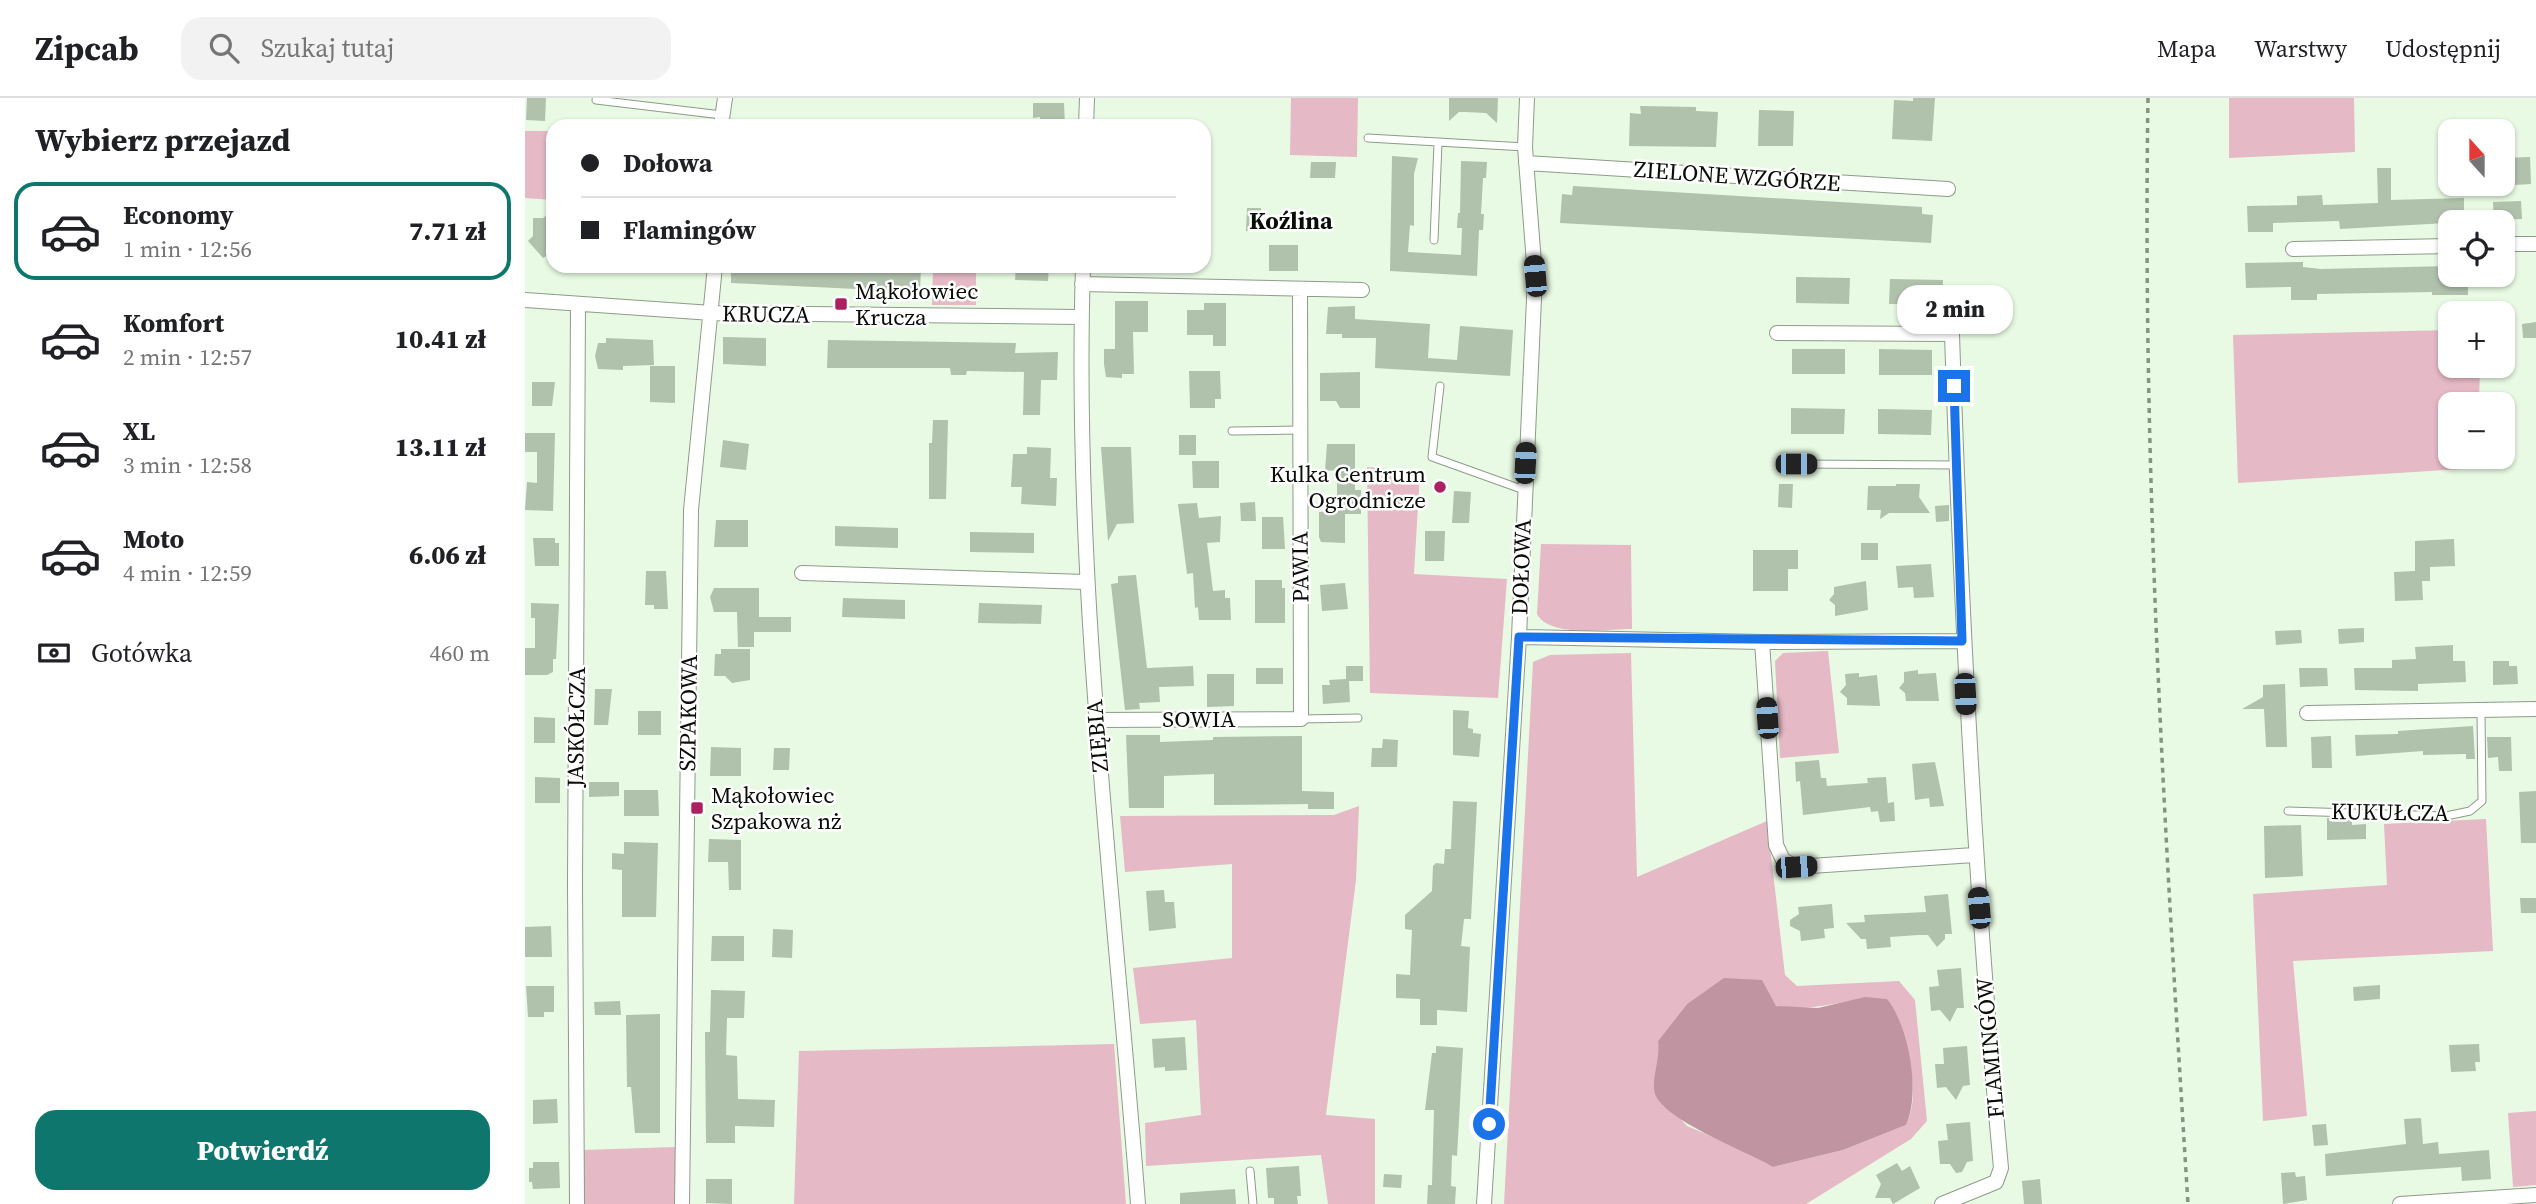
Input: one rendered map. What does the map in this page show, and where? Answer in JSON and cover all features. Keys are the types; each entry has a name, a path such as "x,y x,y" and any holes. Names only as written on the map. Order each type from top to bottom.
{"street":[{"path":"722,119 725,98"},
{"path":"1087,98 1087,119"},
{"name":"DOŁOWA","path":"1484,1204 1519,637 1535,276 1525,147 1527,98"},
{"name":"ZIELONE WZGÓRZE","path":"1526,163 1948,189"},
{"path":"2515,244 2536,244"},
{"path":"2293,249 2438,246"},
{"name":"SZPAKOWA","path":"682,1204 691,510 715,273"},
{"name":"ZIĘBIA","path":"1083,273 1080,423 1086,582 1138,1204"},
{"path":"1082,284 1362,290"},
{"name":"PAWIA","path":"1300,289 1298,430 1301,719"},
{"path":"525,300 578,304"},
{"name":"KRUCZA","path":"578,304 712,313 1080,317"},
{"name":"JASKÓŁCZA","path":"577,1204 575,872 578,304"},
{"name":"FLAMINGÓW","path":"1777,332 1952,334 1962,641 1974,855 2001,1168 1996,1182 1942,1204"},
{"path":"802,573 1086,582"},
{"path":"1519,637 1762,642 1962,641"},
{"path":"1762,642 1776,845 1783,860 1796,867 1974,855"},
{"path":"2307,713 2536,709"},
{"name":"SOWIA","path":"1096,720 1301,719"},
{"path":"2400,1204 2536,1195"}],"lane":[{"path":"596,100 710,119"},
{"path":"1368,138 1525,147"},
{"path":"1434,240 1438,143"},
{"path":"1440,386 1432,457 1524,490"},
{"path":"1232,431 1298,430"},
{"path":"1796,464 1957,465"},
{"name":"KUKUŁCZA","path":"2288,811 2447,816 2470,811 2482,801 2481,711"},
{"path":"1301,719 1358,718"},
{"path":"1250,1171 1253,1204"}],"path":[{"path":"2148,98 2148,453 2163,813 2188,1204"}],"shaded area":[{"path":"1291,98 1358,98 1357,157 1290,155"},
{"path":"2229,98 2354,98 2355,152 2229,158"},
{"path":"525,131 546,131 546,200 525,198"},
{"path":"933,273 976,273 976,305 932,305"},
{"path":"2438,330 2438,378 2480,378 2479,392 2438,392 2438,469 2462,469 2238,483 2233,335"},
{"path":"1367,467 1420,472 1414,574 1507,579 1498,698 1370,693"},
{"path":"1541,544 1631,545 1632,629 1566,629 1544,622 1537,614"},
{"path":"1828,651 1839,753 1780,758 1775,661 1783,653"},
{"path":"1631,653 1637,877 1767,821 1785,975 1797,986 1899,981 1915,1000 1927,1121 1911,1139 1806,1204 1504,1204 1533,662 1550,655","holes":["1724,979 1764,1002 1792,1008 1887,999 1904,1045 1912,1078 1911,1110 1906,1125 1843,1150 1773,1167 1750,1153 1687,1126 1654,1090 1658,1041 1687,1004"]},
{"path":"1359,806 1356,880 1326,1115 1375,1119 1375,1204 1328,1204 1321,1155 1146,1166 1145,1123 1201,1115 1196,1020 1140,1024 1133,968 1232,958 1232,864 1125,872 1120,816 1334,815"},
{"path":"2486,819 2493,951 2293,961 2307,1116 2263,1121 2253,894 2387,885 2384,824"},
{"path":"1724,978 1762,980 1776,1006 1818,1008 1865,997 1887,999 1901,1026 1910,1060 1912,1096 1906,1125 1843,1150 1773,1167 1704,1133 1669,1111 1658,1100 1654,1089 1658,1041 1687,1004"},
{"path":"1114,1044 1126,1204 794,1204 799,1051"},
{"path":"2536,1111 2536,1185 2513,1187 2508,1113"},
{"path":"675,1147 675,1204 584,1204 583,1150"}],"building":[{"path":"527,98 546,98 545,121 526,120"},
{"path":"1449,98 1498,98 1497,123 1486,113 1465,112 1459,112 1449,121"},
{"path":"1913,98 1935,98 1932,141 1892,139 1894,100 1913,101"},
{"path":"1033,103 1064,103 1065,119 1033,118"},
{"path":"1640,106 1696,107 1696,111 1718,112 1716,147 1629,146 1630,113 1641,114"},
{"path":"1759,110 1794,111 1793,146 1758,146"},
{"path":"1392,156 1418,158 1414,174 1414,226 1410,225 1408,252 1461,255 1462,228 1457,228 1460,213 1461,161 1487,162 1486,178 1483,178 1481,214 1484,214 1483,230 1479,230 1477,276 1390,271"},
{"path":"2530,157 2531,184 2515,185 2515,158"},
{"path":"1311,162 1336,162 1335,178 1310,178"},
{"path":"2377,168 2391,168 2391,200 2464,198 2464,210 2438,210 2438,223 2340,229 2339,221 2273,223 2273,232 2248,232 2247,206 2297,205 2297,196 2322,195 2323,205 2378,203"},
{"path":"1573,186 1922,207 1922,214 1933,215 1931,243 1560,223 1562,194 1572,195"},
{"path":"2521,201 2522,219 2515,219 2515,210 2493,210 2493,202"},
{"path":"1247,208 1261,208 1260,231 1246,231"},
{"path":"546,216 546,256 543,258 528,241 533,236 533,218"},
{"path":"1269,245 1298,245 1298,271 1269,271"},
{"path":"2303,262 2303,267 2321,269 2438,266 2438,287 2468,287 2468,295 2432,295 2432,292 2317,294 2317,300 2291,300 2291,287 2246,288 2245,263"},
{"path":"731,273 921,273 920,292 731,283"},
{"path":"1016,273 1049,273 1048,281 1015,280"},
{"path":"1796,277 1850,278 1849,304 1796,303"},
{"path":"1890,279 1943,280 1942,305 1889,304"},
{"path":"1115,301 1148,301 1148,332 1133,332 1134,374 1122,374 1122,378 1106,377 1104,364 1104,349 1115,349"},
{"path":"1204,303 1226,303 1226,346 1213,346 1213,335 1187,335 1187,310 1204,310"},
{"path":"1355,306 1355,319 1430,324 1428,358 1457,360 1460,326 1513,330 1510,376 1375,368 1376,338 1342,338 1342,334 1326,334 1328,307"},
{"path":"2536,322 2536,338 2523,338 2522,324"},
{"path":"723,337 766,338 766,366 723,364"},
{"path":"606,338 653,340 654,365 623,366 623,370 598,369 595,356 598,343 606,343"},
{"path":"828,340 1016,343 1015,353 1058,352 1057,380 1041,380 1040,415 1023,415 1024,372 967,371 966,375 951,375 950,368 827,368"},
{"path":"1792,349 1845,349 1845,374 1792,374"},
{"path":"1879,349 1932,350 1932,375 1879,375"},
{"path":"650,366 675,366 675,403 650,402"},
{"path":"1189,371 1220,371 1221,399 1215,399 1215,408 1190,408"},
{"path":"1360,372 1360,408 1340,408 1336,401 1320,401 1320,373"},
{"path":"532,382 555,382 552,406 532,406"},
{"path":"1791,408 1845,409 1844,434 1791,434"},
{"path":"1878,409 1932,410 1931,435 1878,434"},
{"path":"933,420 948,420 946,499 929,499 929,443 932,443"},
{"path":"525,433 555,433 553,511 525,510 527,482 537,483 537,452 525,452"},
{"path":"1179,435 1196,435 1196,455 1179,455"},
{"path":"723,440 749,444 746,470 720,467"},
{"path":"1327,444 1355,444 1355,490 1361,490 1361,514 1345,514 1345,543 1321,542 1319,537 1319,512 1337,511 1337,470 1325,471"},
{"path":"1027,447 1051,448 1050,478 1057,478 1056,506 1021,504 1022,487 1011,487 1013,454 1027,454"},
{"path":"1101,447 1131,447 1134,523 1117,524 1108,541"},
{"path":"1192,461 1219,461 1219,488 1193,488"},
{"path":"1779,484 1793,484 1792,508 1778,507"},
{"path":"1920,484 1919,497 1930,513 1889,513 1880,519 1881,510 1867,510 1868,486"},
{"path":"1454,491 1471,492 1469,523 1452,523"},
{"path":"1255,502 1256,521 1241,521 1240,503"},
{"path":"1197,503 1199,518 1221,516 1220,542 1207,543 1213,591 1225,590 1225,598 1230,598 1231,620 1199,620 1198,607 1195,608 1193,573 1187,574 1178,504"},
{"path":"1949,505 1949,521 1936,522 1935,506"},
{"path":"1262,517 1283,517 1285,549 1262,549"},
{"path":"716,520 748,520 748,547 714,547"},
{"path":"835,526 898,528 898,548 835,546"},
{"path":"1425,531 1445,531 1444,561 1425,561"},
{"path":"970,532 1034,533 1034,553 970,552"},
{"path":"533,538 555,538 555,543 559,543 559,566 535,566"},
{"path":"2454,539 2455,566 2430,567 2430,581 2422,581 2423,600 2395,601 2394,572 2415,571 2415,541"},
{"path":"1861,543 1878,543 1878,560 1861,560"},
{"path":"1753,550 1798,550 1798,569 1788,569 1788,591 1753,591"},
{"path":"1931,564 1934,597 1914,598 1913,587 1898,588 1896,566"},
{"path":"646,571 666,571 668,609 654,609 654,605 645,605"},
{"path":"1136,575 1147,668 1193,666 1194,686 1159,687 1160,702 1139,703 1140,709 1125,710 1111,584 1118,583 1118,576"},
{"path":"1255,580 1282,580 1282,588 1285,588 1285,623 1255,623"},
{"path":"1866,581 1868,610 1835,616 1835,605 1829,600 1834,594 1834,587"},
{"path":"1345,583 1348,609 1322,611 1320,585"},
{"path":"714,588 759,588 759,617 791,617 791,632 754,632 754,647 738,647 737,612 714,612 710,597"},
{"path":"843,598 905,600 905,619 842,617"},
{"path":"531,603 559,604 556,659 553,659 553,672 547,675 525,675 525,648 535,648 535,618 531,618"},
{"path":"979,603 1042,605 1041,624 978,623"},
{"path":"2364,628 2364,642 2339,644 2338,629"},
{"path":"2301,630 2302,643 2276,645 2275,631"},
{"path":"2453,645 2453,661 2465,661 2466,682 2418,684 2418,691 2355,690 2354,668 2392,668 2392,660 2416,659 2415,647"},
{"path":"721,649 750,649 750,680 732,683 725,676 714,676 715,654 721,654"},
{"path":"2493,661 2509,661 2509,666 2517,666 2518,684 2493,685"},
{"path":"1346,666 1363,666 1363,681 1349,681 1350,702 1323,704 1322,685 1330,685 1329,680 1346,679"},
{"path":"1256,668 1283,668 1283,684 1256,684"},
{"path":"2299,668 2327,668 2328,686 2300,687"},
{"path":"1918,670 1918,674 1936,673 1939,701 1906,701 1905,693 1899,688 1904,682 1904,672"},
{"path":"1859,673 1859,677 1877,675 1880,706 1847,705 1847,698 1840,692 1846,685 1845,674"},
{"path":"1207,674 1234,674 1234,706 1207,707"},
{"path":"2285,684 2287,747 2266,747 2264,709 2242,709 2263,697 2263,685"},
{"path":"595,689 612,689 608,725 594,725"},
{"path":"1453,710 1469,711 1468,728 1473,729 1473,733 1481,734 1479,757 1453,755"},
{"path":"638,711 661,711 661,735 638,735"},
{"path":"534,717 555,718 555,743 534,743"},
{"path":"2473,726 2475,759 2466,759 2466,754 2423,755 2423,751 2356,756 2355,735 2398,734 2398,731"},
{"path":"1126,735 1160,735 1160,742 1213,740 1213,737 1302,736 1302,791 1334,792 1334,809 1308,809 1308,804 1214,805 1214,774 1164,776 1164,808 1129,808"},
{"path":"2331,736 2332,768 2312,768 2311,737"},
{"path":"2487,737 2511,737 2512,771 2499,771 2498,757 2488,758"},
{"path":"1383,739 1398,740 1397,767 1371,767 1372,748 1382,748"},
{"path":"711,747 741,748 741,776 710,776"},
{"path":"774,748 790,748 789,770 773,770"},
{"path":"1819,760 1821,778 1826,778 1827,786 1868,783 1867,778 1886,777 1888,803 1894,802 1895,821 1880,822 1878,811 1871,812 1870,807 1803,815 1800,781 1796,782 1795,762"},
{"path":"1935,762 1944,806 1930,807 1929,798 1915,800 1912,764"},
{"path":"535,777 560,778 560,803 535,803"},
{"path":"589,782 619,782 619,796 589,797"},
{"path":"624,790 658,790 659,816 624,816"},
{"path":"2536,791 2536,843 2521,843 2519,792"},
{"path":"1453,801 1477,802 1471,919 1464,919 1461,946 1470,947 1467,1012 1437,1010 1437,1025 1420,1025 1420,999 1396,998 1396,974 1410,975 1412,930 1405,929 1405,915 1432,891 1433,866 1436,863 1444,864 1445,849 1451,849"},
{"path":"2327,818 2352,819 2352,825 2366,824 2366,839 2327,840"},
{"path":"2301,825 2303,876 2265,878 2264,826"},
{"path":"709,839 741,840 741,890 729,890 728,862 708,862"},
{"path":"624,842 658,843 656,917 622,917 622,870 612,869 612,853 624,854"},
{"path":"1164,890 1165,902 1174,902 1176,928 1149,931 1146,891"},
{"path":"1948,894 1952,934 1945,934 1945,939 1937,947 1928,935 1918,935 1890,937 1891,947 1867,949 1866,939 1861,939 1846,923 1865,922 1864,915 1926,912 1924,896"},
{"path":"2520,898 2536,898 2536,913 2521,913"},
{"path":"1832,904 1834,928 1824,929 1825,938 1801,941 1800,931 1790,926 1790,920 1799,914 1798,907"},
{"path":"551,926 552,957 525,957 525,927"},
{"path":"773,929 793,930 792,958 772,957"},
{"path":"712,936 744,936 744,961 711,961"},
{"path":"1961,968 1964,1008 1957,1008 1950,1022 1940,1010 1931,1011 1929,987 1939,986 1937,970"},
{"path":"2380,985 2380,999 2354,1001 2353,987"},
{"path":"526,986 554,986 554,1012 544,1012 544,1017 528,1017"},
{"path":"711,990 745,991 744,1018 727,1018 726,1055 737,1056 738,1099 775,1100 774,1127 735,1126 735,1143 706,1143 705,1032 710,1032"},
{"path":"620,1001 621,1015 595,1015 594,1002"},
{"path":"660,1014 660,1133 635,1133 631,1087 627,1087 626,1015"},
{"path":"1185,1037 1187,1070 1165,1071 1165,1067 1154,1068 1152,1039"},
{"path":"2479,1044 2480,1062 2475,1062 2476,1071 2451,1072 2449,1045"},
{"path":"1436,1046 1463,1048 1457,1156 1452,1155 1451,1186 1456,1187 1455,1204 1427,1204 1428,1185 1432,1185 1434,1110 1425,1110 1432,1053 1436,1053"},
{"path":"1967,1046 1970,1085 1963,1086 1956,1100 1946,1087 1937,1088 1935,1064 1944,1064 1943,1048"},
{"path":"557,1099 558,1123 533,1124 533,1100"},
{"path":"2421,1118 2423,1144 2438,1142 2439,1154 2489,1150 2491,1179 2462,1181 2461,1167 2326,1176 2325,1154 2406,1144 2404,1119"},
{"path":"1970,1122 1973,1161 1967,1162 1962,1172 1956,1173 1950,1164 1940,1164 1938,1141 1948,1140 1946,1124"},
{"path":"2326,1124 2328,1145 2314,1146 2312,1125"},
{"path":"533,1162 559,1162 560,1188 533,1189 532,1182 529,1182 529,1168 533,1168"},
{"path":"1897,1163 1902,1171 1910,1166 1920,1188 1893,1204 1890,1198 1875,1198 1881,1184 1876,1175"},
{"path":"1299,1166 1301,1196 1297,1196 1298,1204 1274,1204 1274,1198 1268,1198 1266,1168"},
{"path":"2295,1172 2296,1177 2305,1176 2307,1200 2283,1204 2281,1173"},
{"path":"1384,1174 1402,1175 1401,1188 1383,1187"},
{"path":"706,1179 732,1179 732,1204 706,1203"},
{"path":"2040,1179 2042,1204 2024,1204 2022,1181"},
{"path":"1235,1189 1236,1204 1180,1204 1180,1193"}],"place":[{"name":"Mąkołowiec Krucza","path":"841,304"},
{"name":"Kulka Centrum Ogrodnicze","path":"1440,487"},
{"name":"Mąkołowiec Szpakowa nż","path":"697,808"}],"district":[{"name":"Koźlina","path":"1291,220"}],"route":[{"path":"1489,1124 1519,637 1762,642 1962,641 1954,386"}]}
